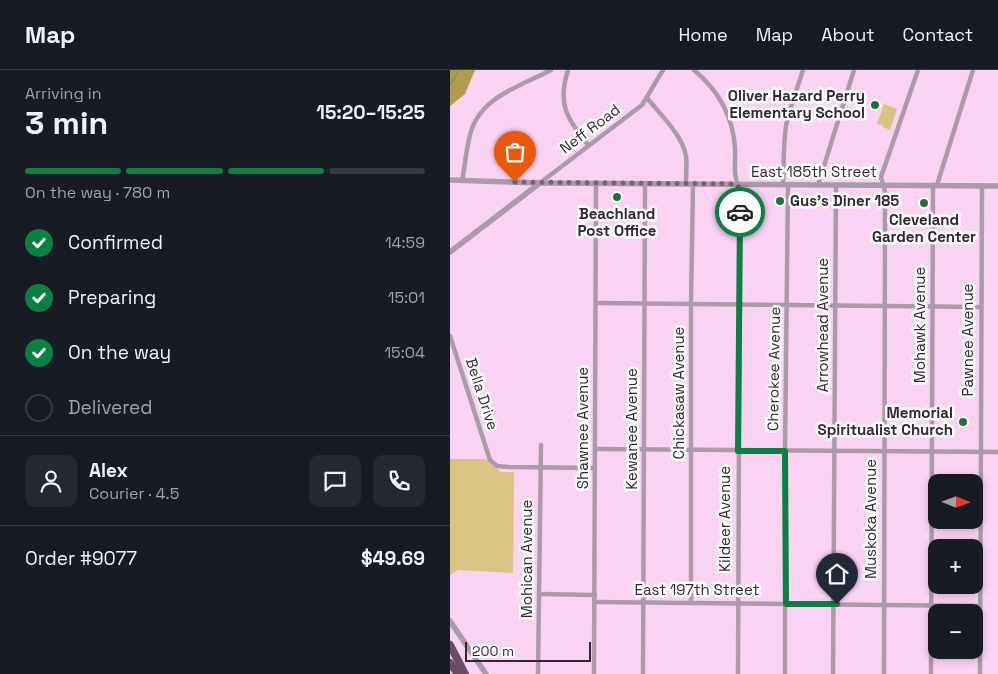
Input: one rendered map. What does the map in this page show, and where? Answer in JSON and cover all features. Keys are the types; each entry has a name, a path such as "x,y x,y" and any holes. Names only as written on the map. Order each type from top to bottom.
{"highway":[{"path":"450,646 465,674"},
{"path":"450,663 458,674"}],"street":[{"path":"462,181 470,133 476,119 485,107 498,96 552,70"},
{"path":"568,70 563,99 566,112 572,124 588,145"},
{"name":"Neff Road","path":"450,252 642,105 663,70"},
{"name":"Kildeer Avenue","path":"694,70 710,84 722,101 726,111 734,137 735,178 740,190 738,674"},
{"name":"Cherokee Avenue","path":"785,674 787,306 784,146 792,102 803,70"},
{"path":"818,185 854,70"},
{"name":"Muskoka Avenue","path":"884,674 885,192 881,177 918,70"},
{"name":"Mohawk Avenue","path":"932,604 932,306 935,185 973,70"},
{"path":"647,98 682,144 686,155 686,184"},
{"name":"East 185th Street","path":"450,180 645,184 998,186"},
{"name":"Shawnee Avenue","path":"594,674 596,183"},
{"name":"Kewanee Avenue","path":"642,674 645,184"},
{"name":"Chickasaw Avenue","path":"691,602 693,184"},
{"name":"Arrowhead Avenue","path":"833,674 836,185"},
{"name":"Pawnee Avenue","path":"980,604 982,186"},
{"path":"596,303 981,307"},
{"name":"Bella Drive","path":"450,336 490,460 497,466 540,468"},
{"path":"450,360 456,358"},
{"name":"Mohican Avenue","path":"538,674 540,445"},
{"path":"595,450 998,452"},
{"path":"540,468 595,468"},
{"path":"539,594 595,595"},
{"name":"East 197th Street","path":"594,602 928,605"},
{"path":"450,621 486,674"},
{"name":"Mohawk Avenue","path":"931,659 931,674"},
{"name":"Pawnee Avenue","path":"980,659 980,674"}],"shaded area":[{"path":"450,70 475,70 465,94 450,106"},
{"path":"884,104 897,109 890,130 883,127 883,125 877,124"},
{"path":"450,459 485,459 501,472 514,472 513,573 458,570 450,575"}],"waterway":[{"path":"450,86 459,70"}],"way so far":[{"path":"515,182 737,184 740,190 740,212"}],"place":[{"name":"Oliver Hazard Perry Elementary School","path":"875,105"},
{"name":"Beachland Post Office","path":"617,197"},
{"name":"Gus's Diner 185","path":"780,201"},
{"name":"Cleveland Garden Center","path":"924,203"},
{"name":"Memorial Spiritualist Church","path":"963,422"}],"route":[{"path":"740,212 738,451 785,451 786,604 837,604"}]}
